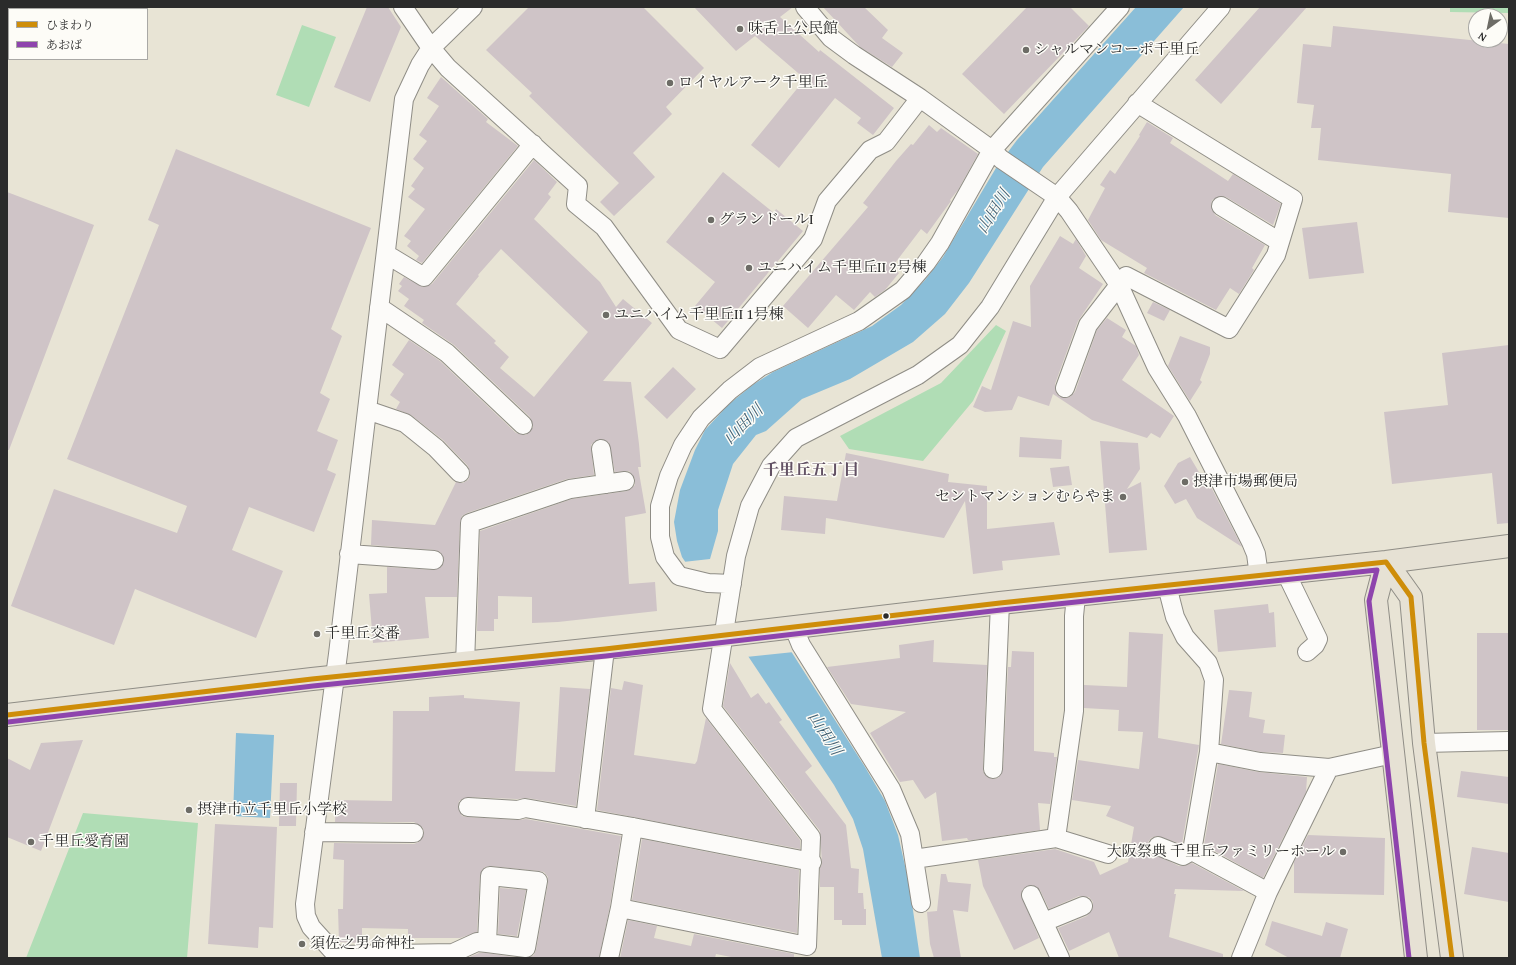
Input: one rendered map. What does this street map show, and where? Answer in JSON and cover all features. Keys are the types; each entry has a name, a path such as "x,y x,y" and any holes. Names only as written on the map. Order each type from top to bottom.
{"main road":[{"path":"7,715 334,677 721,636 1000,603 1386,562 1509,546"},
{"path":"1386,562 1412,597 1424,743 1452,958"},
{"path":"1386,562 1376,600 1416,958"}],"street":[{"path":"403,7 431,48 448,68 578,186 576,204 604,227 679,330 720,349 813,239 827,201 870,150 886,142 920,98"},
{"path":"473,7 431,48 420,65 404,99 367,410 305,904 306,916 311,927 338,957 453,956 477,942 487,943"},
{"path":"732,584 692,580 678,576 665,557 660,536 660,506 669,476 680,451 701,418 730,390 760,367 859,322 903,290 926,264 997,155 1120,7"},
{"path":"620,908 807,946 812,862 811,838 712,709 721,636 732,584 736,556 750,506 771,466 796,438 918,375 960,345 990,307 1057,197 1221,7"},
{"path":"807,8 831,38 854,55 920,98 1057,197 1069,211 1119,285 1157,368 1187,416 1251,542 1256,554 1259,576"},
{"path":"1065,388 1088,325 1126,276 1229,330 1276,255 1293,200 1137,103"},
{"path":"386,254 424,277 533,144"},
{"path":"1220,206 1280,242"},
{"path":"379,307 447,353 523,425"},
{"path":"367,410 404,423 436,448 460,473"},
{"path":"601,449 606,484"},
{"path":"465,664 470,523 570,489 625,481"},
{"path":"349,554 434,560"},
{"path":"1286,573 1318,639 1315,645 1307,652"},
{"path":"1167,586 1175,617 1185,637 1208,663 1214,680 1209,752 1192,851"},
{"path":"1056,838 1074,711 1076,596"},
{"path":"993,768 1000,603"},
{"path":"790,628 891,789 910,834 921,903"},
{"path":"585,819 605,649"},
{"path":"1424,743 1509,742"},
{"path":"1209,752 1260,762 1329,768 1393,754"},
{"path":"1242,958 1268,892 1329,768"},
{"path":"468,807 518,810 524,808 633,827 812,862"},
{"path":"609,958 620,908 633,827"},
{"path":"314,832 414,833"},
{"path":"914,859 1056,838 1108,854"},
{"path":"1158,846 1183,856 1192,851"},
{"path":"1192,851 1268,892"},
{"path":"1031,895 1060,958"},
{"path":"1044,922 1083,906"}],"green space":[{"path":"1450,7 1509,7 1509,13 1508,8 1468,8 1468,12 1450,12"},
{"path":"302,25 336,37 309,107 276,95"},
{"path":"996,325 1006,331 973,401 923,461 849,449 840,436 941,383"},
{"path":"83,813 198,823 187,958 26,958"}],"water":[{"name":"山田川","path":"1136,7 1184,7 1043,167 969,283 945,314 913,342 850,379 802,399 766,431 756,435 733,464 718,510 718,537 865,767 885,801 898,835 909,883 920,958 882,958 863,849 853,819 834,785 682,557 677,541 674,522 680,490 695,450 705,430 729,404 754,384 773,372 872,326 901,305 925,280 943,257 996,168 1017,140"},
{"path":"236,733 274,735 270,818 233,816"}],"pier":[{"path":"718,531 794,652 746,657 683,562 710,559"}],"building":[{"path":"367,7 388,7 401,27 370,102 334,87"},
{"path":"529,7 643,7 704,68 666,107 672,114 633,153 655,177 614,216 600,202 619,183 529,96 532,93 486,50"},
{"path":"694,7 793,7 780,17 819,52 820,50 894,108 873,135 857,123 861,118 835,98 779,168 751,145 805,79 755,36 736,51"},
{"path":"823,7 864,7 888,30 882,38 903,53 892,67 860,47"},
{"name":"シャルマンコーポ千里丘","path":"1027,7 1070,7 1089,26 1004,114 962,74"},
{"path":"1260,7 1307,7 1221,104 1195,80"},
{"path":"1333,26 1468,40 1468,48 1508,48 1509,44 1509,218 1448,212 1451,174 1318,160 1321,128 1311,128 1314,105 1297,103 1303,44 1331,47"},
{"path":"441,77 488,119 486,122 518,146 422,263 416,260 419,256 407,246 411,241 404,236 425,209 408,197 415,189 411,186 424,168 413,159 427,141 419,135 439,106 427,98"},
{"path":"1147,122 1173,138 1170,143 1228,181 1233,174 1281,204 1273,225 1226,197 1221,196 1212,200 1211,206 1215,215 1265,245 1252,268 1254,270 1239,294 1230,288 1216,310 1144,273 1147,268 1101,240 1088,220 1105,188 1100,185 1110,170 1115,174 1140,136 1139,135"},
{"path":"929,125 937,132 941,128 978,154 958,190 927,234 921,229 892,267 899,273 885,290 875,297 870,292 854,310 836,295 808,328 783,306 868,207 863,203 896,161 911,144 913,145"},
{"path":"176,149 371,228 331,329 342,336 320,393 330,399 317,431 338,440 327,470 336,474 314,532 249,507 232,550 283,571 256,638 135,589 114,645 11,606 54,489 177,533 187,506 67,459 159,225 148,220"},
{"path":"534,160 557,182 548,194 551,197 534,219 600,282 616,307 623,299 652,323 603,381 631,382 641,467 638,467 646,513 625,517 629,584 655,582 657,611 558,622 532,623 532,597 498,596 498,619 494,619 494,631 477,631 480,531 572,499 627,491 635,485 635,479 629,471 615,472 609,443 600,439 591,445 594,475 567,479 462,516 460,523 457,597 425,597 429,638 373,643 369,594 387,593 387,567 434,570 442,566 444,560 440,552 435,550 371,545 372,520 435,525 456,482 463,483 468,480 470,476 468,466 443,440 411,415 396,409 400,402 390,395 404,374 392,365 409,340 440,361 516,433 526,435 533,427 530,417 454,345 422,323 424,320 404,306 409,299 398,291 402,286 399,284 404,277 423,287 432,284","holes":["501,249 588,332 534,397 500,368 509,357 494,343 496,341 456,304 479,276 478,275"]},
{"path":"723,172 774,213 776,209 803,231 722,328 695,306 715,282 666,242"},
{"path":"7,192 94,225 9,450 7,450"},
{"path":"1357,222 1364,273 1309,279 1302,228"},
{"path":"1060,236 1073,244 1076,239 1086,256 1079,268 1103,284 1078,321 1055,384 1057,394 1066,398 1075,392 1097,330 1107,318 1126,330 1122,337 1136,346 1139,355 1122,380 1174,416 1160,438 1151,433 1147,438 1092,420 1053,394 1049,406 1018,396 1012,410 985,412 973,407 982,386 991,390 1013,321 1031,327 1030,286"},
{"path":"1153,302 1170,310 1164,321 1147,313"},
{"path":"1180,336 1210,347 1210,354 1200,380 1202,382 1190,401 1168,366"},
{"path":"1509,345 1509,523 1497,524 1492,473 1392,484 1384,412 1448,405 1442,353"},
{"path":"673,367 696,389 667,419 644,397"},
{"path":"1020,437 1062,440 1061,459 1019,457"},
{"name":"セントマンションむらやま","path":"1100,441 1138,443 1140,469 1127,489 1141,482 1147,550 1109,553"},
{"path":"846,453 949,474 948,482 987,486 987,529 1054,522 1060,555 1002,561 1003,570 973,574 965,501 944,538 826,518 825,534 781,530 784,496 837,501"},
{"path":"1190,457 1209,489 1211,487 1242,547 1197,518 1186,499 1175,504 1164,486 1178,463"},
{"path":"1069,466 1072,485 1053,487 1050,468"},
{"path":"1268,604 1269,613 1274,612 1276,647 1218,652 1214,610"},
{"path":"1129,632 1163,634 1158,738 1199,745 1182,844 1156,836 1151,838 1148,842 1150,852 1179,866 1192,863 1244,891 1175,889 1174,894 1176,894 1169,937 1223,954 1223,958 1119,958 1109,932 1069,951 1058,928 1087,916 1093,908 1093,902 1089,897 1079,896 1049,909 1040,890 1032,885 1023,889 1021,894 1039,938 1014,950 983,886 978,860 1055,849 1094,862 1100,875 1128,862 1134,827 1106,816 1111,806 1072,800 1078,760 1139,769 1143,732 1118,731 1119,710 1084,708 1084,685 1127,687"},
{"path":"1477,633 1509,633 1509,730 1477,730"},
{"path":"934,640 933,662 987,665 983,769 984,774 992,779 998,778 1003,769 1008,667 1011,667 1012,651 1034,652 1034,751 1054,753 1054,757 1057,757 1050,804 1038,803 1040,830 973,840 968,840 967,838 942,841 936,792 925,799 913,780 900,782 870,733 906,712 851,704 827,667 900,658 899,645"},
{"path":"730,663 751,698 758,693 766,704 769,702 782,720 779,722 812,766 805,772 846,825 851,868 859,869 858,893 863,893 864,909 866,909 866,925 842,925 842,920 834,920 834,887 820,887 820,868 822,864 820,831 723,706"},
{"path":"624,681 643,685 634,755 695,764 697,761 706,718 800,840 800,849 597,810 611,688 622,690"},
{"path":"560,687 590,689 576,806 527,798 469,797 459,801 458,807 462,816 467,817 517,820 526,819 621,836 610,906 599,958 528,958 534,955 536,950 548,877 544,872 539,871 491,866 485,867 480,875 477,932 460,938 408,938 408,929 362,928 362,943 339,942 338,909 343,909 344,860 333,859 334,843 414,844 419,842 424,833 423,828 414,822 335,822 336,800 392,801 393,711 429,711 429,697 464,695 464,698 520,702 515,771 555,772"},
{"path":"1229,690 1252,692 1249,717 1265,720 1263,733 1285,735 1283,753 1261,752 1221,744"},
{"name":"千里丘愛育園","path":"83,740 41,851 7,837 7,758 30,770 41,743"},
{"path":"1218,764 1258,772 1307,777 1306,792 1263,878 1204,845"},
{"path":"1461,771 1509,777 1509,804 1457,797"},
{"path":"280,783 297,783 296,826 279,826"},
{"path":"215,824 277,827 273,928 259,927 258,948 208,944"},
{"name":"大阪祭典 千里丘ファミリーホール","path":"1308,835 1385,838 1384,895 1294,893 1294,862"},
{"path":"642,839 799,870 797,933 632,900"},
{"path":"1472,847 1509,853 1509,902 1464,894"},
{"path":"941,874 946,874 948,882 971,884 968,912 953,910 961,958 934,958 930,944 927,912 937,911"},
{"path":"500,888 526,890 517,936 498,934"},
{"path":"628,920 657,926 654,938 691,946 694,934 794,954 794,958 736,958 716,954 715,958 620,958"},
{"path":"1272,921 1322,936 1326,922 1348,929 1340,958 1289,958 1265,945"},
{"path":"479,953 486,953 521,958 467,958"}],"transit line":[{"name":"ひまわり","path":"7,715 312,679 605,649 1000,603 1386,562 1411,597 1424,743 1452,958"},
{"name":"あおば","path":"8,722 313,686 606,656 1001,610 1377,570 1369,601 1409,958"}],"place":[{"name":"味舌上公民館","path":"740,29"},
{"name":"シャルマンコーポ千里丘","path":"1026,50"},
{"name":"ロイヤルアーク千里丘","path":"670,83"},
{"name":"グランドールⅠ","path":"711,220"},
{"name":"ユニハイム千里丘Ⅱ 2号棟","path":"749,268"},
{"name":"ユニハイム千里丘Ⅱ 1号棟","path":"606,315"},
{"name":"摂津市場郵便局","path":"1185,482"},
{"name":"セントマンションむらやま","path":"1123,497"},
{"name":"千里丘交番","path":"317,634"},
{"name":"摂津市立千里丘小学校","path":"189,810"},
{"name":"千里丘愛育園","path":"31,842"},
{"name":"大阪祭典 千里丘ファミリーホール","path":"1343,852"},
{"name":"須佐之男命神社","path":"302,944"}],"district":[{"name":"千里丘五丁目","path":"811,471"}]}
